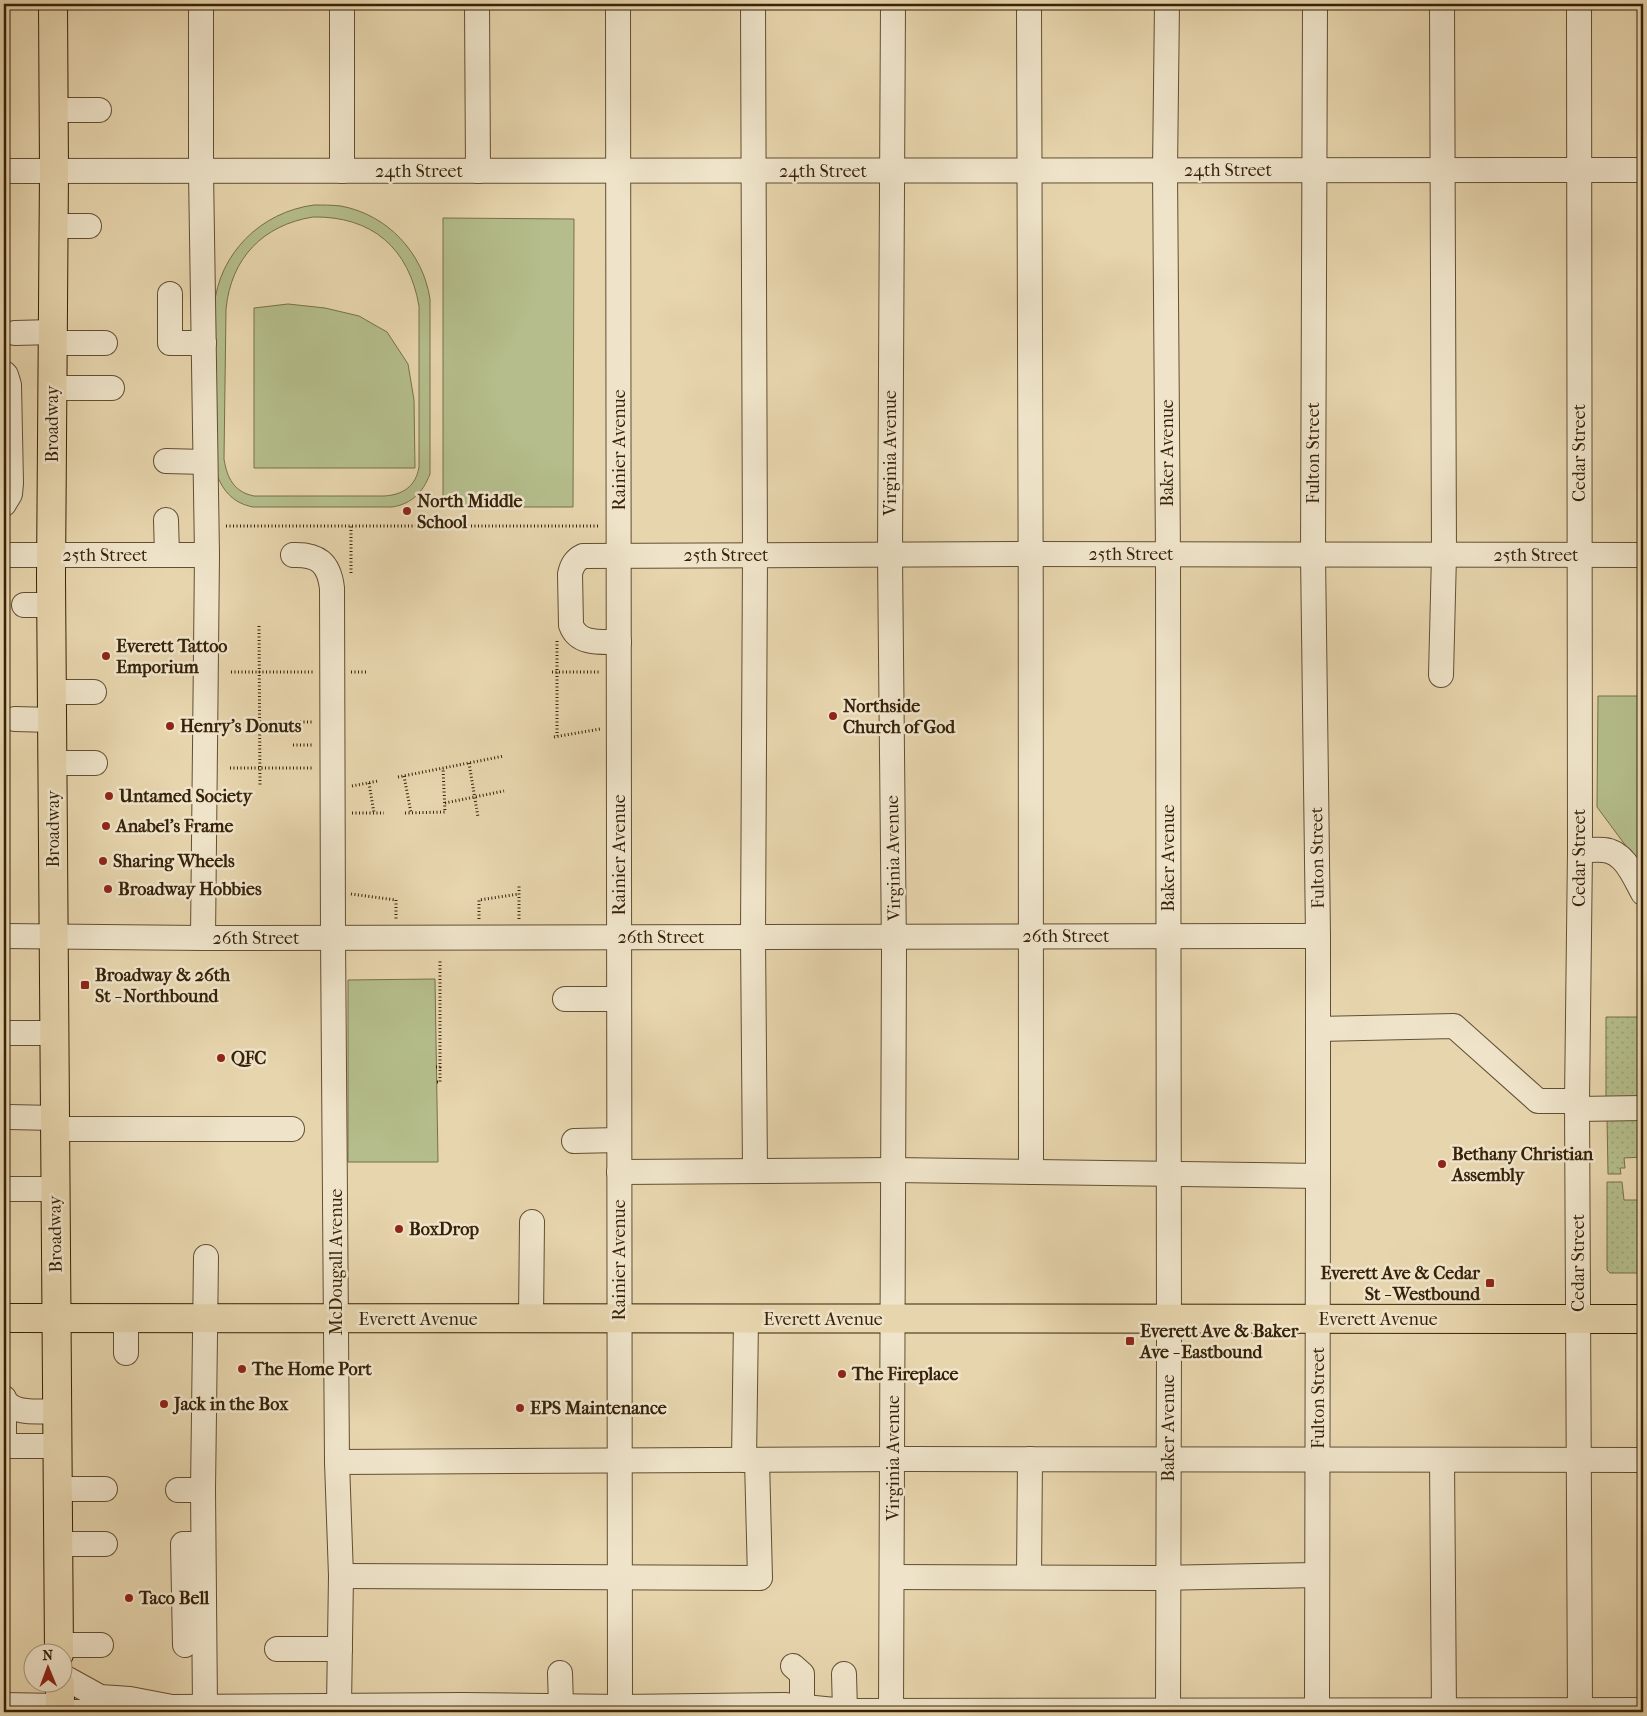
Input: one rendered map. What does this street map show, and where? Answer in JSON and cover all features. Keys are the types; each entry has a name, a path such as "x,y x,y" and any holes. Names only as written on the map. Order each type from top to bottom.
{"main road":[{"name":"Broadway","path":"53,4 54,171 50,555 59,1644"},
{"name":"Everett Avenue","path":"4,1318 1643,1319"}],"street":[{"path":"202,4 204,343 198,449 207,555 199,692 203,938"},
{"path":"342,4 342,171"},
{"path":"478,4 478,171"},
{"name":"Rainier Avenue","path":"606,1708 620,1577 618,4"},
{"path":"753,4 755,555 753,937 755,1171"},
{"name":"Virginia Avenue","path":"891,1711 894,1319 894,936 890,556 892,4"},
{"path":"1029,4 1031,170 1031,1172"},
{"name":"Baker Avenue","path":"1167,4 1165,170 1168,554 1168,1174 1177,1206 1169,1319 1168,1711"},
{"name":"Fulton Street","path":"1314,4 1313,555 1318,936 1318,1176 1309,1208 1318,1319 1317,1711"},
{"path":"1440,675 1444,556 1442,4"},
{"name":"Cedar Street","path":"1579,4 1580,850 1577,1105 1580,1711"},
{"path":"54,110 99,110"},
{"name":"24th Street","path":"4,171 54,171 117,181 202,172 1643,170"},
{"path":"53,226 89,226"},
{"path":"170,294 170,343 204,343"},
{"path":"15,333 105,343"},
{"path":"4,374 9,385 11,483 10,494 4,504"},
{"path":"52,388 112,388"},
{"path":"166,461 198,449"},
{"path":"166,520 166,555"},
{"name":"McDougall Avenue","path":"293,554 313,556 322,562 331,578 337,1462 341,1576 339,1706"},
{"name":"25th Street","path":"619,642 588,641 579,637 573,631 571,625 570,574 576,560 583,556 619,554 890,556 1030,554 1643,555"},
{"name":"25th Street","path":"4,555 207,555"},
{"path":"24,605 51,605"},
{"path":"52,692 94,692"},
{"path":"15,719 52,720"},
{"path":"52,763 95,763"},
{"path":"1580,850 1606,850 1617,854 1627,865 1643,893"},
{"name":"26th Street","path":"4,936 333,938 1318,936"},
{"path":"565,999 619,999"},
{"path":"1318,1029 1454,1026 1538,1101 1643,1108"},
{"path":"4,1033 54,1033"},
{"path":"10,1118 54,1124 292,1130"},
{"path":"574,1141 619,1140"},
{"path":"619,1172 894,1170 1318,1176"},
{"path":"4,1189 55,1190"},
{"path":"531,1319 532,1222"},
{"path":"204,1708 203,1490 210,1431 206,1257"},
{"path":"126,1319 126,1354"},
{"path":"341,1576 560,1582 620,1577 760,1578 751,1460 746,1319"},
{"path":"4,1400 10,1407 23,1410 57,1411"},
{"path":"4,1400 4,1446 57,1446"},
{"path":"337,1462 893,1459 1643,1460"},
{"path":"1030,1459 1030,1577"},
{"path":"1442,1460 1444,1711"},
{"path":"58,1489 105,1489"},
{"path":"178,1490 203,1490"},
{"path":"58,1544 105,1544"},
{"path":"185,1646 183,1544 204,1544"},
{"path":"892,1577 1167,1578 1318,1575"},
{"path":"72,1648 101,1645"},
{"path":"277,1649 340,1649"},
{"path":"793,1666 802,1674 802,1707"},
{"path":"560,1673 561,1706"},
{"path":"844,1674 845,1711"},
{"path":"72,1682 100,1697 130,1699 162,1710 339,1706 374,1709 463,1709 561,1706 606,1708 756,1706 802,1707 845,1711 1643,1710"},
{"path":"4,1705 60,1703 105,1712"}],"path":[{"path":"206,526 600,526"},
{"path":"259,626 260,786"},
{"path":"557,635 556,737 600,728"},
{"path":"231,672 366,672"},
{"path":"552,672 600,672"},
{"path":"293,722 321,722"},
{"path":"293,745 321,745"},
{"path":"398,777 504,756"},
{"path":"469,763 478,817"},
{"path":"230,768 333,768"},
{"path":"405,813 445,812 443,768"},
{"path":"404,776 411,813"},
{"path":"351,787 378,781"},
{"path":"369,783 374,813"},
{"path":"445,803 504,791"},
{"path":"351,814 384,813"},
{"path":"518,922 519,886"},
{"path":"351,894 396,900 396,922"},
{"path":"479,922 479,900 519,894"},
{"path":"436,1082 440,1082 438,1067 440,959"}],"green space":[{"path":"314,205 341,206 374,218 388,227 411,252 420,266 426,282 430,299 430,474 420,492 405,503 392,507 253,507 239,502 228,494 217,476 215,469 214,307 218,287 224,269 246,238 260,226 277,216 295,209","holes":["313,217 334,218 353,222 370,229 384,239 397,252 407,267 414,285 419,306 419,467 417,474 408,488 397,494 384,496 254,496 247,494 233,483 227,472 224,459 226,309 229,291 235,274 243,260 265,236 295,221"]},
{"path":"443,218 574,219 573,507 443,507"},
{"path":"288,304 325,308 359,316 387,332 408,364 414,400 415,468 254,468 254,308"},
{"path":"1598,696 1643,696 1643,869 1597,807"},
{"path":"435,979 438,1162 348,1162 348,980"},
{"path":"1606,1017 1643,1017 1643,1102 1606,1103"},
{"path":"1643,1116 1643,1157 1624,1158 1625,1168 1620,1168 1621,1174 1608,1174 1607,1118"},
{"path":"1607,1182 1622,1182 1624,1200 1643,1200 1643,1217 1640,1218 1643,1273 1610,1273 1607,1270"}],"place":[{"name":"North Middle School","path":"407,511"},
{"name":"Everett Tattoo Emporium","path":"106,656"},
{"name":"Northside Church of God","path":"833,716"},
{"name":"Henry's Donuts","path":"170,726"},
{"name":"Untamed Society","path":"109,796"},
{"name":"Anabel's Frame","path":"106,826"},
{"name":"Sharing Wheels","path":"103,861"},
{"name":"Broadway Hobbies","path":"108,889"},
{"name":"Broadway & 26th St - Northbound","path":"85,985"},
{"name":"QFC","path":"221,1058"},
{"name":"Bethany Christian Assembly","path":"1442,1164"},
{"name":"BoxDrop","path":"399,1229"},
{"name":"Everett Ave & Cedar St - Westbound","path":"1490,1283"},
{"name":"Everett Ave & Baker Ave - Eastbound","path":"1130,1341"},
{"name":"The Home Port","path":"242,1369"},
{"name":"The Fireplace","path":"842,1374"},
{"name":"Jack in the Box","path":"164,1404"},
{"name":"EPS Maintenance","path":"520,1408"},
{"name":"Taco Bell","path":"129,1598"}]}
